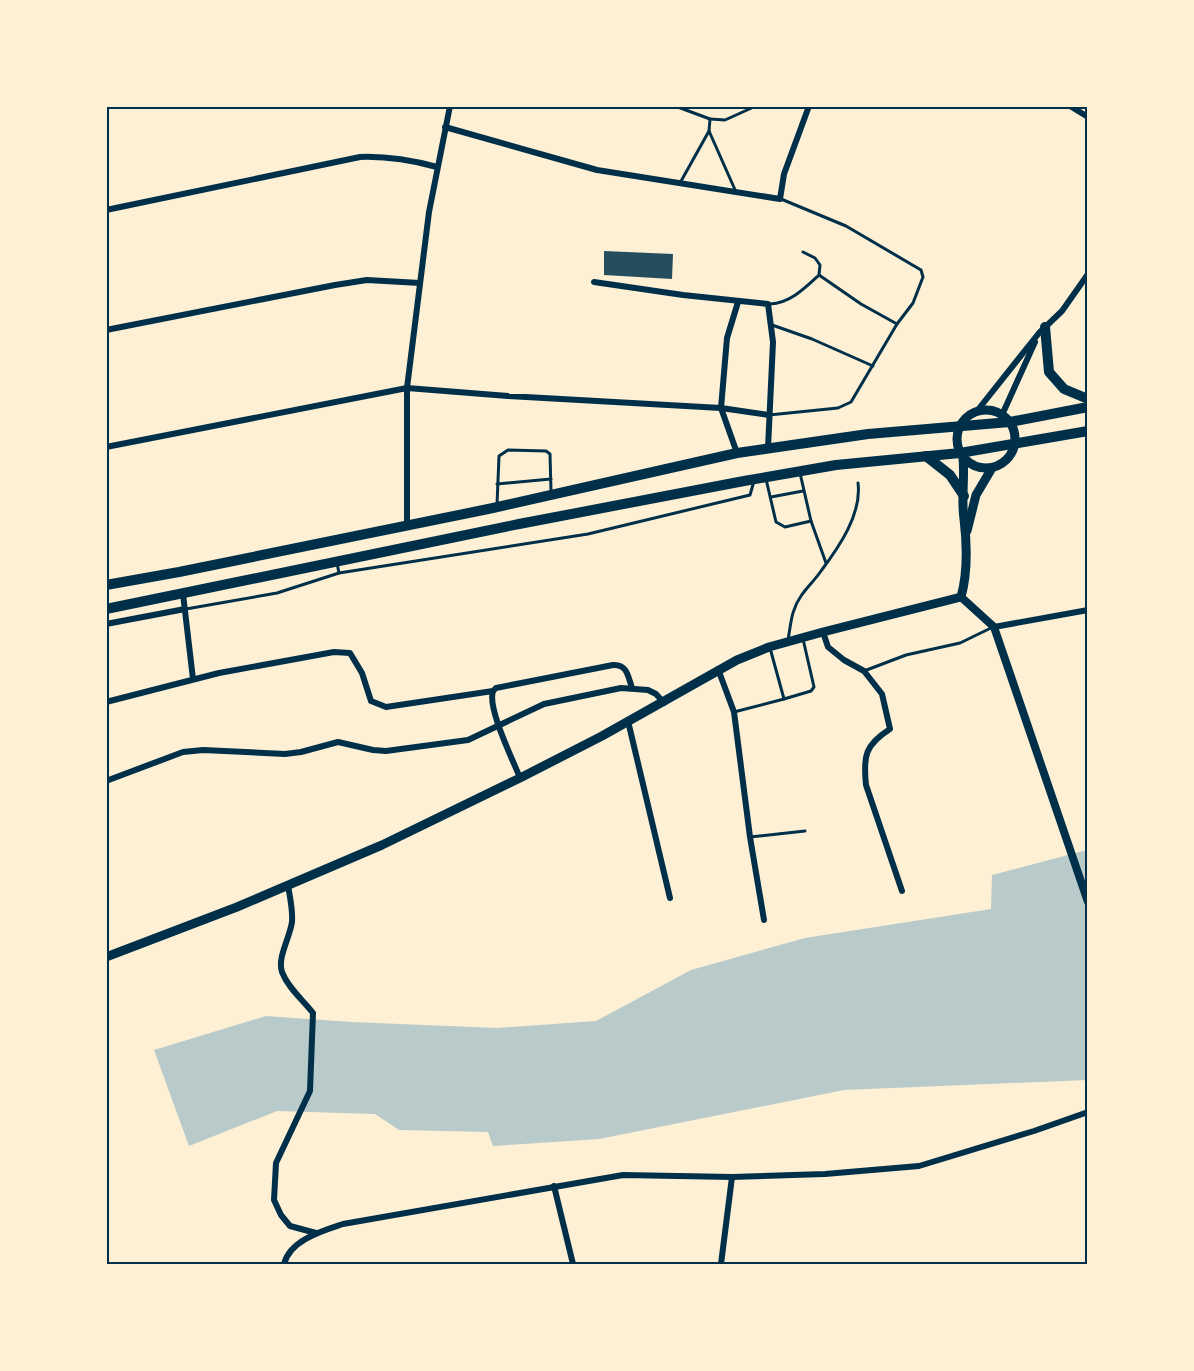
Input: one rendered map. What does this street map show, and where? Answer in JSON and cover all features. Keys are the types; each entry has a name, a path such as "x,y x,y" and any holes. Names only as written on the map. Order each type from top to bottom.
{"highway":[{"path":"1042,330 1048,372 1064,389 1088,399"},
{"path":"106,585 497,507 737,453 892,432 958,427 1088,407"},
{"path":"106,609 338,568 519,524 836,465 926,456 961,456 1088,431"},
{"path":"926,456 951,475 964,496"}],"main road":[{"path":"106,957 382,845 628,722 664,703 718,669 769,647 961,597 965,578 967,531 976,495 992,468 1007,460 1015,445 1014,429 1006,419 994,411 977,411 966,417 958,427 956,440 961,456 964,518 967,531"},
{"path":"961,456 976,467 992,468"}],"street":[{"path":"407,524 407,388 437,167 450,106"},
{"path":"445,127 597,170 780,199 784,174 809,106"},
{"path":"1070,106 1088,117"},
{"path":"106,210 360,157 387,156 437,167"},
{"path":"977,411 1042,330 1062,311 1088,274"},
{"path":"106,330 346,284 387,280 420,283"},
{"path":"594,282 768,304 773,342 768,448"},
{"path":"737,453 722,408 727,338 738,302"},
{"path":"1006,419 1042,330"},
{"path":"106,447 407,388 722,408 769,415"},
{"path":"183,594 193,679"},
{"path":"961,597 994,627 1088,902"},
{"path":"106,624 185,609"},
{"path":"994,627 1088,610"},
{"path":"823,632 828,647 844,660 864,671 882,694 890,729 874,739 867,752 864,767 866,785 902,891"},
{"path":"106,702 193,679 334,652 350,653 362,673 371,702 386,707 493,691 496,688 613,665 624,667 632,688"},
{"path":"718,669 734,712 750,837 764,920"},
{"path":"106,781 183,752 203,750 285,754 338,742 373,750 401,750 468,740 544,705 621,688 648,690 656,694 664,703"},
{"path":"493,691 491,696 498,725 520,778"},
{"path":"628,722 670,898"},
{"path":"288,885 293,912 281,960 281,970 288,983 313,1013 310,1091 276,1163 274,1200 281,1215 291,1226 316,1233"},
{"path":"284,1264 285,1259 298,1245 316,1233 343,1224 554,1186 623,1176 732,1177 825,1174 919,1166 1088,1112"},
{"path":"721,1264 732,1177"},
{"path":"554,1186 573,1264"}],"lane":[{"path":"675,106 710,118 725,120 756,106"},
{"path":"680,183 709,131 710,118"},
{"path":"709,131 737,193"},
{"path":"769,415 838,408 851,402 916,296 923,277 921,270 846,226 780,199"},
{"path":"768,304 779,303 801,292 819,275 820,265 804,252"},
{"path":"819,275 861,304 897,324"},
{"path":"771,325 812,339 873,366"},
{"path":"497,507 499,456 507,450 546,451 550,454 551,495"},
{"path":"800,472 811,521 826,563"},
{"path":"497,484 551,479"},
{"path":"185,609 277,593 338,568 617,528 750,495 760,479 771,497 776,522 785,527 811,521"},
{"path":"787,642 791,616 800,597 826,563 852,521 860,492 858,483"},
{"path":"771,497 803,491"},
{"path":"864,671 906,655 960,643 994,627"},
{"path":"734,712 811,691 814,687 803,639"},
{"path":"769,647 784,699"},
{"path":"750,837 805,831"}],"shaded area":[{"path":"1087,850 1087,1080 844,1090 599,1139 493,1146 488,1132 399,1130 375,1114 277,1111 189,1146 154,1050 266,1016 497,1028 596,1021 691,970 805,938 991,909 992,875"}],"building":[{"path":"604,251 673,254 672,279 604,275"}]}
